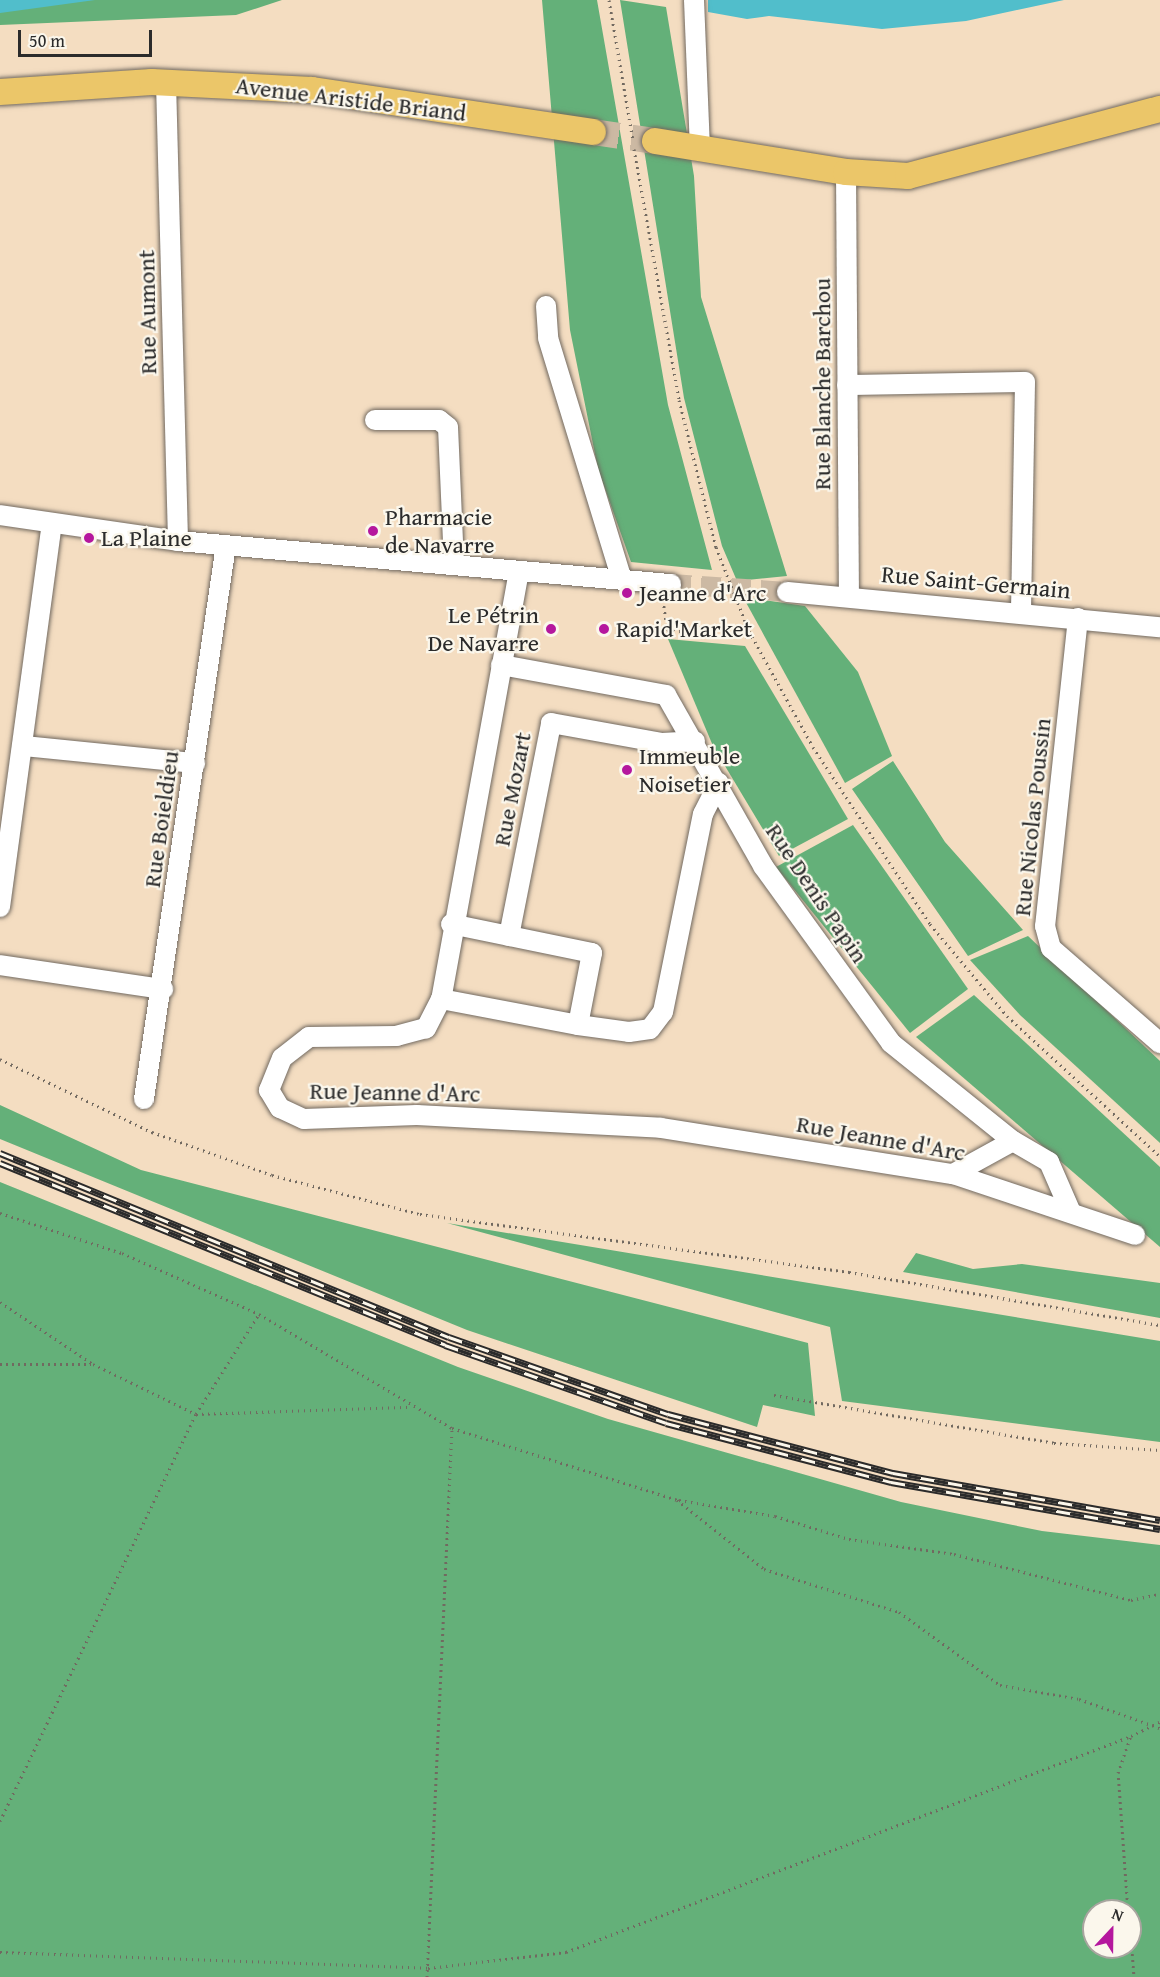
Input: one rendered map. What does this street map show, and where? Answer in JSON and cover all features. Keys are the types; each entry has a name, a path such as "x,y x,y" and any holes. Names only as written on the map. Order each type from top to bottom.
{"main road":[{"name":"Avenue Aristide Briand","path":"0,92 166,82 312,90 593,132"},
{"path":"655,141 880,176 933,171 1160,109"}],"street":[{"path":"694,5 700,147"},
{"name":"Rue Aumont","path":"166,82 178,541"},
{"name":"Rue Blanche Barchou","path":"846,172 849,596"},
{"path":"546,306 548,338 622,580"},
{"path":"847,385 1025,382 1022,612"},
{"path":"375,420 439,420 448,427 454,565"},
{"path":"0,514 52,524 178,541 666,584"},
{"path":"0,907 24,746 52,524"},
{"name":"Rue Boieldieu","path":"144,1099 163,989 226,545"},
{"name":"Rue Jeanne d'Arc","path":"519,571 451,924 441,999 426,1028 397,1036 309,1037 282,1058 269,1090 280,1108 304,1119 417,1115 661,1128 953,1174 1070,1210 1135,1235"},
{"name":"Rue Saint-Germain","path":"787,592 1022,612 1160,627"},
{"name":"Rue Nicolas Poussin","path":"1078,618 1045,926 1051,948 1160,1042"},
{"name":"Rue Denis Papin","path":"501,665 666,695 719,783 763,866 891,1043 1013,1141 1049,1161 1070,1210"},
{"name":"Rue Mozart","path":"509,936 551,723 662,742 695,741"},
{"path":"24,746 195,763"},
{"path":"441,999 578,1025 629,1032 650,1029 663,1012 703,814 719,783"},
{"path":"451,924 592,953 578,1025"},
{"path":"0,965 163,989"},
{"path":"953,1174 1013,1141"}],"path":[{"path":"609,0 679,400 716,547 752,637 813,747 930,924 1007,1016 1160,1156"},
{"path":"666,584 667,630 752,637"},
{"path":"0,1059 152,1132 272,1175 420,1214 849,1272 1160,1325"},
{"path":"0,1213 122,1253 259,1314 452,1428 677,1500 775,1516 849,1539 954,1554 1131,1600 1160,1594"},
{"path":"0,1302 93,1364 196,1414 413,1407"},
{"path":"0,1821 196,1414 259,1314"},
{"path":"0,1364 93,1364"},
{"path":"774,1395 1054,1443 1160,1450"},
{"path":"427,1977 452,1428"},
{"path":"677,1500 764,1569 899,1612 1000,1685 1079,1699 1158,1722"},
{"path":"1158,1722 1160,1728"},
{"path":"0,1952 428,1968 566,1952 1131,1736 1158,1722"},
{"path":"1127,1899 1118,1773 1131,1736"},
{"path":"1133,1959 1134,1977"}],"green space":[{"path":"0,0 282,0 236,15 0,25"},
{"path":"542,0 597,0 668,405 712,570 631,562 598,469 570,330"},
{"path":"620,0 666,7 694,176 701,297 787,576 737,581 722,546 684,398"},
{"path":"743,597 805,606 858,672 892,756 845,783"},
{"path":"668,639 745,646 848,819 779,856 713,746"},
{"path":"893,761 945,842 1023,930 968,956 852,789"},
{"path":"853,825 968,989 910,1033 776,867"},
{"path":"1028,936 1160,1061 1160,1143 1020,1015 970,960"},
{"path":"974,995 1160,1167 1160,1247 916,1037"},
{"path":"0,1105 141,1170 808,1343 815,1416 763,1405 757,1427 467,1330 0,1139"},
{"path":"0,1182 458,1367 608,1419 901,1502 1042,1531 1160,1545 1160,1977 0,1977"},
{"path":"447,1223 1160,1341 1160,1442 842,1401 830,1327"},
{"path":"916,1253 973,1269 1022,1264 1160,1283 1160,1318 903,1272"}],"water":[{"path":"0,0 95,0 0,13"},
{"path":"708,0 1064,0 966,21 882,29 769,16 747,19 708,12"}],"tunnel":[{"path":"593,132 655,141"},
{"path":"671,584 787,592"}],"railway":[{"path":"0,1153 449,1337 668,1414 893,1473 1160,1520"},
{"path":"0,1163 445,1345 666,1423 891,1482 1160,1529"}],"place":[{"name":"Pharmacie de Navarre","path":"373,531"},
{"name":"La Plaine","path":"89,538"},
{"name":"Jeanne d'Arc","path":"627,593"},
{"name":"Le Pétrin De Navarre","path":"551,629"},
{"name":"Rapid'Market","path":"604,629"},
{"name":"Immeuble Noisetier","path":"627,770"}]}
